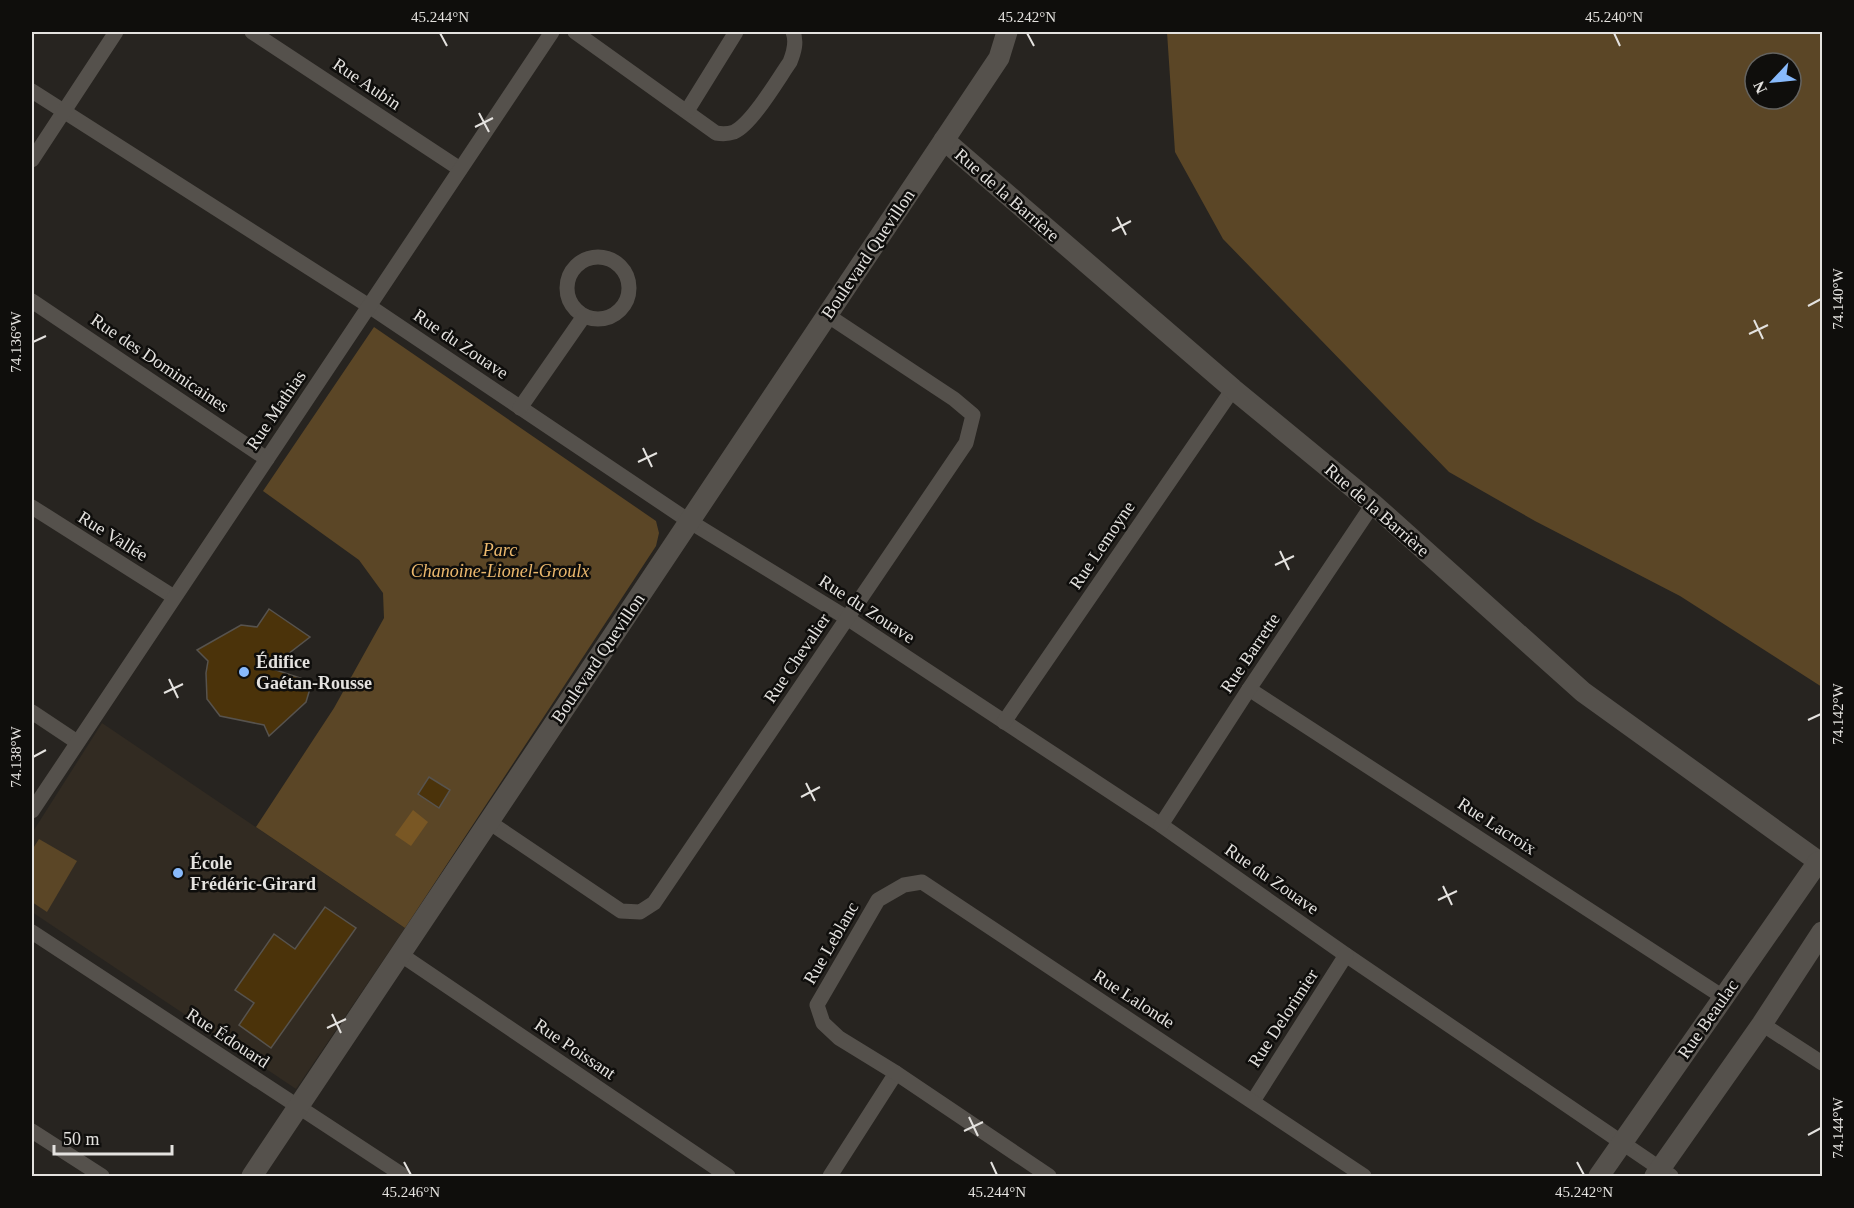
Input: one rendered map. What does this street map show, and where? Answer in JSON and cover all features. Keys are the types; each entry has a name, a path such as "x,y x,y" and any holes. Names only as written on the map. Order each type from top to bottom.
{"street":[{"path":"32,160 116,32"},
{"name":"Rue Aubin","path":"252,32 460,169"},
{"name":"Rue Mathias","path":"32,811 552,32"},
{"path":"574,32 716,133 724,134 734,132 746,124 790,62 795,51 793,32"},
{"path":"687,111 736,32"},
{"name":"Boulevard Quevillon","path":"252,1176 999,58 1007,32"},
{"name":"Rue du Zouave","path":"32,91 369,306 689,522 847,618 1161,825 1346,955 1622,1142 1662,1174"},
{"name":"Rue de la Barrière","path":"944,140 1233,389 1373,504 1583,692 1820,863"},
{"path":"605,257 614,261 622,267 628,277 630,288 623,308 615,315 605,319 594,320 584,316 570,302 567,282 570,273 585,259 605,257"},
{"name":"Rue des Dominicaines","path":"32,301 267,459"},
{"name":"Rue Chevalier","path":"489,822 621,911 640,912 654,903 966,443 973,415 954,399 827,315"},
{"path":"520,408 584,316"},
{"name":"Rue Lemoyne","path":"1004,722 1233,389"},
{"name":"Rue Barrette","path":"1161,825 1249,688 1373,504"},
{"name":"Rue Vallée","path":"32,507 174,597"},
{"name":"Rue Lacroix","path":"1249,688 1723,997"},
{"path":"32,712 78,742"},
{"name":"Rue Beaulac","path":"1599,1176 1723,997 1820,863"},
{"name":"Rue Lalonde","path":"878,900 904,885 922,882 1364,1176"},
{"name":"Rue Leblanc","path":"878,900 817,1005 823,1023 838,1038 896,1073 1049,1176"},
{"name":"Rue Édouard","path":"32,932 404,1176"},
{"path":"1662,1174 1822,932"},
{"name":"Rue Poissant","path":"400,954 728,1176"},
{"name":"Rue Delorimier","path":"1253,1101 1346,955"},
{"path":"1762,1024 1822,1063"},
{"path":"830,1176 896,1073"},
{"path":"32,1131 102,1176"}],"shaded area":[{"name":"École Frédéric-Girard","path":"102,723 405,928 296,1089 32,912 32,833"},
{"path":"413,810 428,822 411,846 395,835"}],"green space":[{"path":"1167,32 1822,32 1822,687 1680,596 1535,521 1449,472 1223,239 1175,152"},
{"name":"Parc Chanoine-Lionel-Groulx","path":"374,327 656,521 659,533 656,546 405,928 256,827 334,708 384,618 383,593 359,560 263,491"},
{"path":"39,839 77,861 47,912 32,902 32,850"}],"building":[{"name":"Édifice Gaétan-Rousse","path":"269,609 310,637 270,668 312,682 306,702 269,736 264,725 220,716 207,699 208,661 197,650 241,625 257,627"},
{"path":"429,777 450,790 439,808 418,794"},
{"name":"École Frédéric-Girard","path":"325,907 356,928 271,1048 239,1025 254,1003 235,990 274,934 295,949"}],"place":[{"name":"Édifice Gaétan-Rousse","path":"244,672"},
{"name":"École Frédéric-Girard","path":"178,873"}]}
